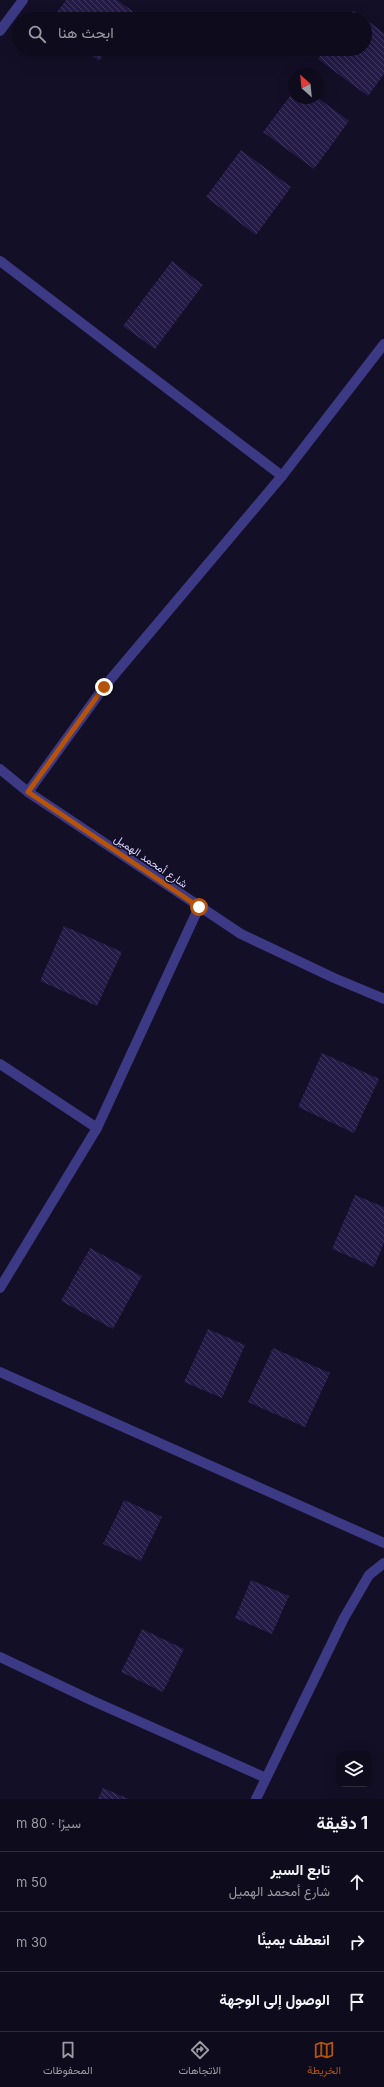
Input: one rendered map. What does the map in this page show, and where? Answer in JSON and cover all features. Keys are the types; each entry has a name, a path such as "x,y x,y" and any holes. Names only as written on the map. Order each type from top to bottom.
{"street":[{"path":"14,12 23,0"},
{"path":"0,31 12,15"},
{"path":"0,260 282,476"},
{"path":"28,792 104,687 282,476 384,344"},
{"name":"شارع أمحمد الهميل","path":"0,769 28,792 241,934 334,978 384,999"},
{"path":"0,1288 97,1128 199,907"},
{"path":"0,1064 97,1128"},
{"path":"0,1372 384,1543"},
{"path":"256,1799 344,1618 369,1575 384,1563"},
{"path":"0,1657 93,1701 266,1778"}],"building":[{"path":"66,0 117,0 134,12 57,12"},
{"path":"372,24 384,33 384,74 368,96 318,59 320,56 372,56"},
{"path":"92,56 102,56 99,61"},
{"path":"288,99 288,104 324,104 324,102 349,121 314,169 263,132"},
{"path":"241,150 291,187 256,235 206,197"},
{"path":"172,261 203,285 155,349 123,326"},
{"path":"64,926 122,952 97,1006 40,981"},
{"path":"322,1053 379,1079 354,1133 298,1107"},
{"path":"355,1195 384,1207 384,1243 374,1267 332,1249"},
{"path":"90,1248 142,1276 113,1329 61,1301"},
{"path":"208,1329 245,1345 222,1398 184,1382"},
{"path":"273,1348 330,1373 305,1427 248,1402"},
{"path":"124,1500 162,1517 141,1561 103,1544"},
{"path":"251,1580 289,1596 272,1634 235,1618"},
{"path":"142,1629 184,1649 163,1692 121,1672"},
{"path":"103,1788 129,1799 98,1799"}],"route":[{"path":"104,687 28,792 199,907"}]}
